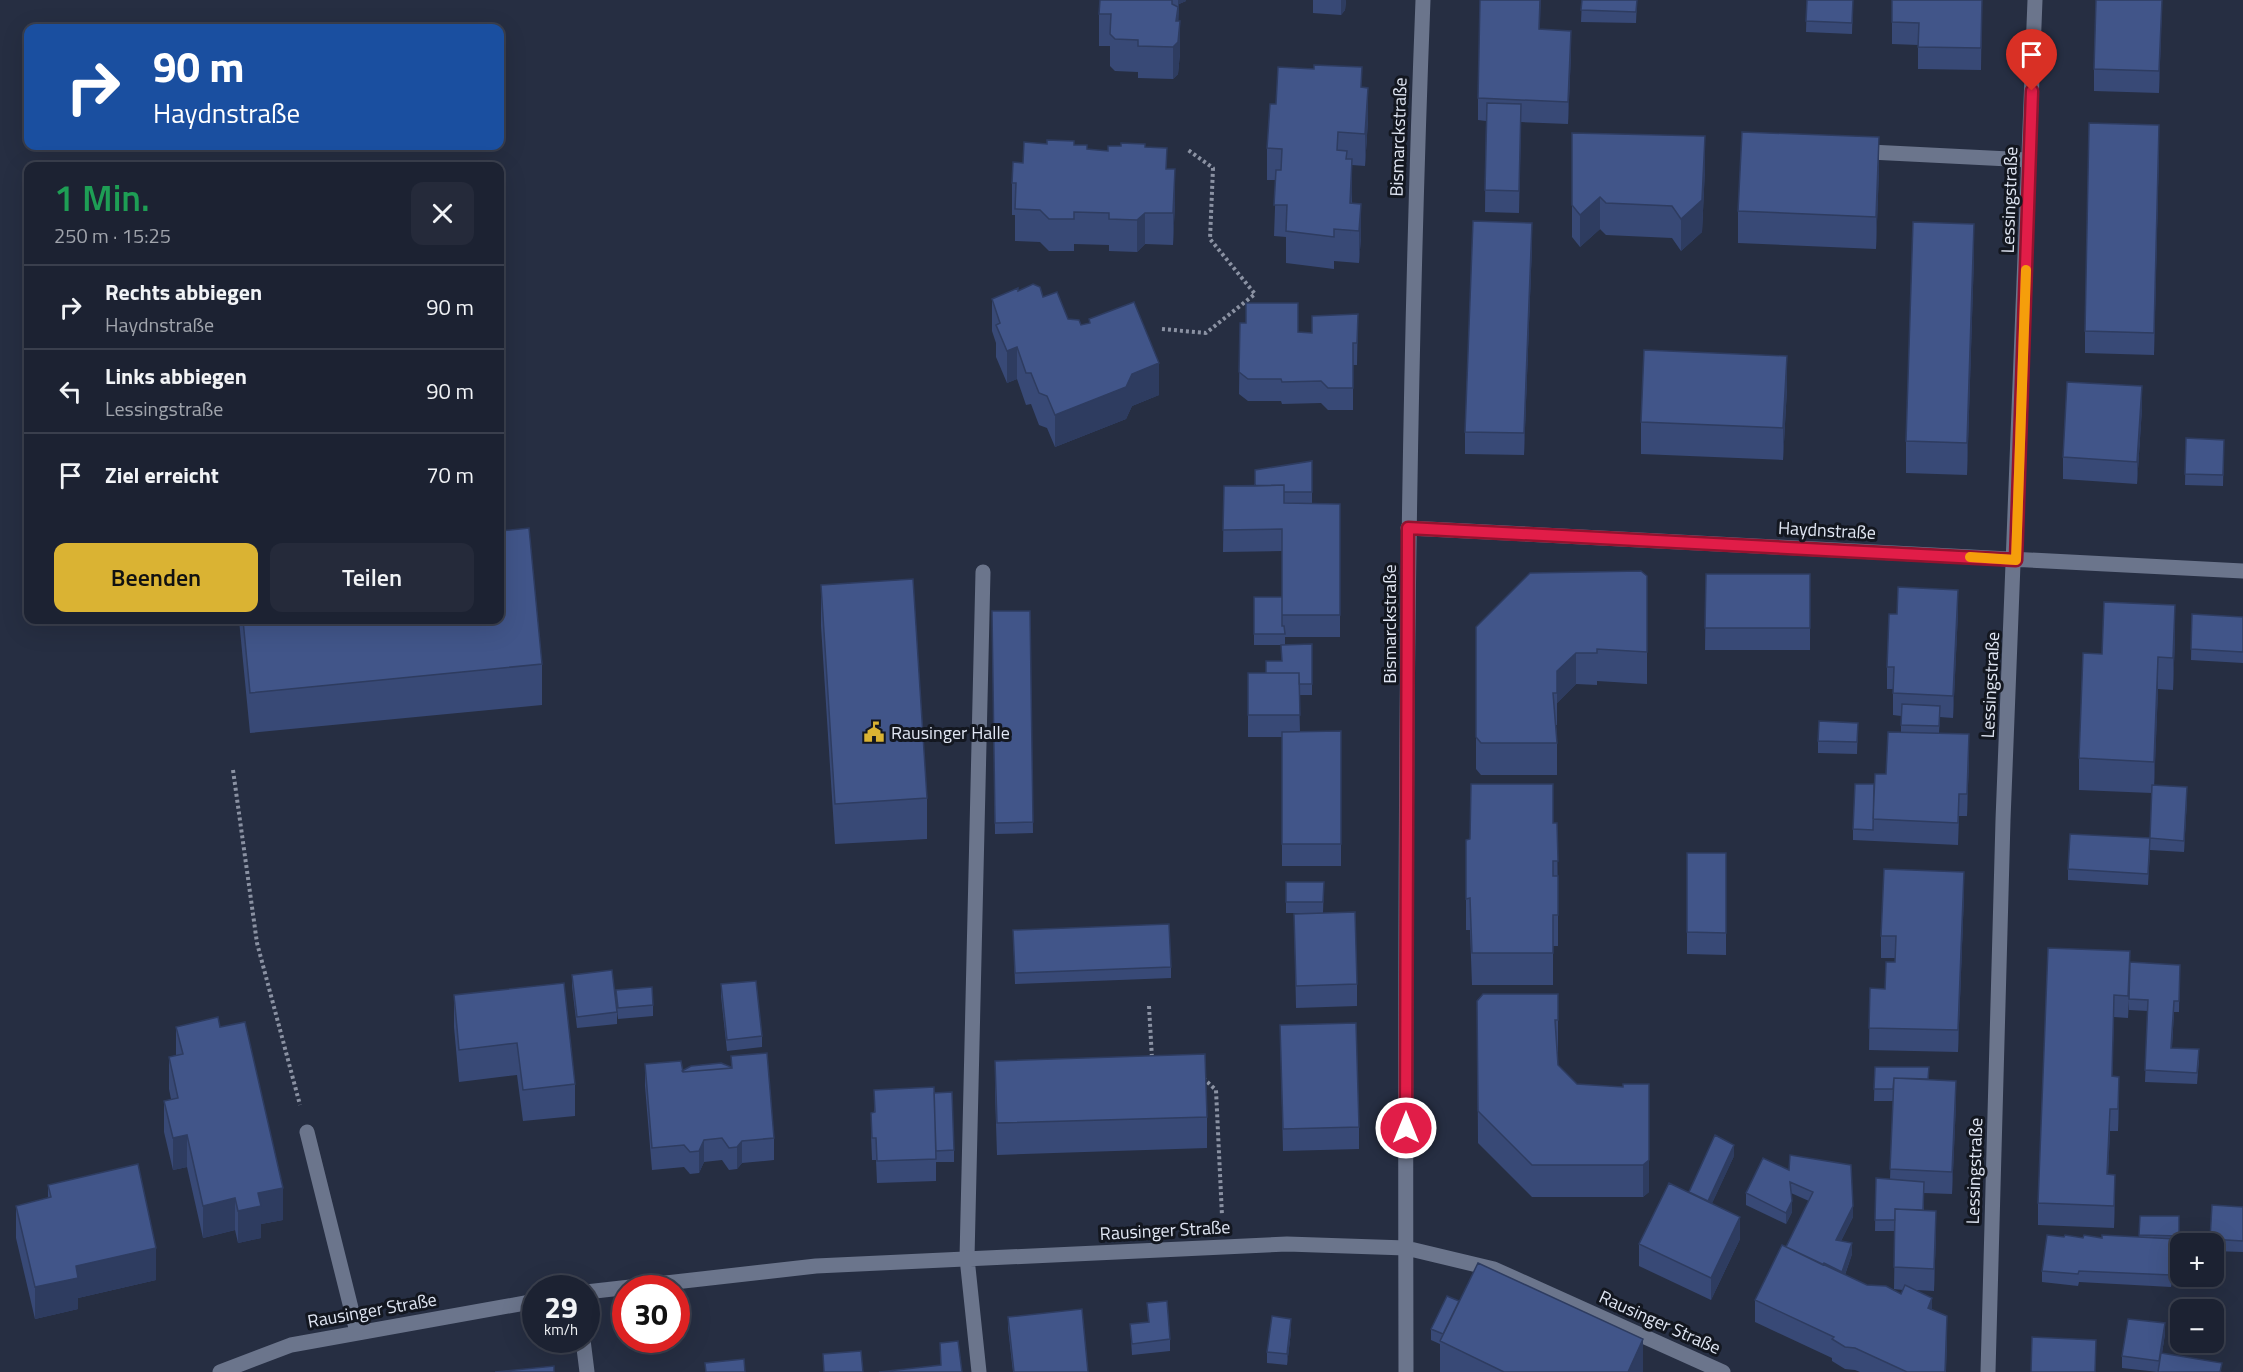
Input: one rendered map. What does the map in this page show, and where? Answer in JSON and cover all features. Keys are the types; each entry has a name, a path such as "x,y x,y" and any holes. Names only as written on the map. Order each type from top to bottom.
{"street":[{"name":"Bismarckstraße","path":"1406,1372 1408,528 1412,304 1423,0"},
{"name":"Lessingstraße","path":"1988,1372 2003,820 2016,560 2035,0"},
{"path":"1870,152 2029,160"},
{"name":"Haydnstraße","path":"1408,528 2243,571"},
{"path":"979,1372 967,1258 983,572"},
{"path":"308,1132 357,1332"},
{"name":"Rausinger Straße","path":"600,1290 816,1266 967,1258 1287,1244 1406,1248 1494,1269 1723,1372"},
{"name":"Rausinger Straße","path":"220,1372 291,1345 522,1303"},
{"path":"584,1353 586,1372"}],"path":[{"path":"1162,329 1206,333 1255,294 1210,239 1213,168 1188,150"},
{"path":"233,770 257,943 308,1132"},
{"path":"1149,1006 1152,1069"},
{"path":"1195,1078 1205,1078 1216,1090 1223,1247"}],"building":[{"path":"1100,0 1172,0 1172,4 1178,7 1176,21 1180,21 1178,42 1173,47 1138,46 1138,40 1115,39 1110,34 1111,14 1099,14"},
{"path":"1480,0 1540,0 1539,29 1571,31 1568,102 1478,98"},
{"path":"1582,0 1637,0 1636,12 1581,10"},
{"path":"1807,0 1853,0 1852,23 1806,21"},
{"path":"1892,0 1982,0 1981,48 1918,47 1919,23 1892,22"},
{"path":"2096,0 2162,0 2159,71 2094,69"},
{"path":"1314,65 1362,67 1361,87 1368,88 1365,134 1338,132 1337,150 1347,151 1346,159 1352,159 1350,203 1361,204 1359,231 1334,229 1334,237 1286,231 1287,205 1274,205 1276,170 1281,170 1282,149 1267,148 1270,104 1276,104 1278,67 1314,69"},
{"path":"1487,103 1521,104 1519,191 1485,190"},
{"path":"2089,123 2159,125 2154,333 2085,331"},
{"path":"1742,132 1879,137 1876,217 1738,211"},
{"path":"1572,133 1705,136 1702,200 1681,219 1672,206 1606,203 1600,197 1580,215 1572,205"},
{"path":"1047,140 1074,141 1074,145 1087,145 1087,149 1108,151 1108,146 1121,146 1121,143 1167,148 1166,169 1175,169 1173,213 1145,213 1137,220 1109,219 1109,213 1074,212 1074,219 1049,219 1040,210 1015,209 1016,183 1012,183 1013,162 1023,163 1024,142 1047,144"},
{"path":"1473,221 1532,223 1524,433 1465,432"},
{"path":"1913,222 1974,224 1967,443 1906,441"},
{"path":"1033,284 1040,287 1043,297 1057,292 1068,319 1079,320 1081,325 1090,323 1089,319 1134,302 1159,363 1132,374 1126,387 1055,415 1047,396 1039,393 1031,373 1026,373 1017,347 1007,351 996,325 1000,323 992,299"},
{"path":"1246,303 1298,303 1298,332 1312,333 1312,316 1358,314 1357,343 1353,343 1353,388 1328,388 1321,381 1282,382 1281,379 1248,379 1239,372 1240,323 1246,323"},
{"path":"1644,350 1787,356 1783,428 1641,422"},
{"path":"2067,382 2142,386 2137,462 2063,457"},
{"path":"2186,438 2224,440 2223,475 2185,474"},
{"path":"1312,461 1312,492 1284,492 1284,485 1255,486 1255,470"},
{"path":"1284,485 1284,503 1340,504 1340,615 1282,615 1282,529 1223,530 1224,486"},
{"path":"529,528 542,664 250,693 243,624 504,624 504,531"},
{"path":"1641,571 1647,576 1647,652 1597,649 1597,653 1576,653 1557,671 1557,693 1553,693 1557,743 1481,743 1476,737 1476,627 1530,573"},
{"path":"1706,574 1810,574 1810,628 1705,628"},
{"name":"Rausinger Halle","path":"913,579 927,798 835,804 821,585"},
{"path":"1898,587 1958,590 1953,696 1893,693 1894,667 1887,667 1889,614 1897,614"},
{"path":"1254,597 1282,597 1282,626 1284,626 1285,634 1254,634"},
{"path":"2104,602 2175,605 2173,658 2158,657 2154,762 2079,758 2083,653 2102,654"},
{"path":"992,611 1030,611 1033,822 995,823"},
{"path":"2192,614 2243,617 2243,652 2191,649"},
{"path":"1312,644 1312,684 1299,684 1299,673 1266,673 1266,661 1282,661 1281,645"},
{"path":"1248,673 1299,673 1300,715 1248,715"},
{"path":"1902,704 1940,706 1939,726 1901,725"},
{"path":"1819,721 1858,723 1857,742 1818,741"},
{"path":"1341,731 1341,844 1282,844 1282,732"},
{"path":"1888,732 1969,734 1967,794 1959,794 1958,823 1873,819 1875,774 1886,774"},
{"path":"1471,784 1553,784 1553,823 1557,823 1558,861 1553,861 1553,876 1558,876 1558,915 1553,915 1553,953 1472,953 1470,898 1466,899 1466,840 1470,839"},
{"path":"1855,784 1874,784 1873,830 1853,829"},
{"path":"2152,785 2187,787 2184,841 2150,838"},
{"path":"2070,834 2150,838 2148,874 2068,869"},
{"path":"1687,853 1726,853 1726,933 1687,932"},
{"path":"1884,869 1964,872 1958,1030 1869,1028 1870,988 1885,989 1886,962 1895,962 1896,936 1881,936"},
{"path":"1286,882 1324,882 1323,902 1286,902"},
{"path":"1355,912 1357,984 1296,986 1294,914"},
{"path":"1169,924 1171,967 1015,973 1013,930"},
{"path":"2048,948 2130,951 2128,996 2114,995 2112,1076 2119,1077 2118,1109 2110,1109 2107,1174 2115,1175 2114,1206 2038,1203"},
{"path":"2130,962 2180,965 2179,1001 2174,1001 2171,1048 2199,1049 2197,1073 2145,1070 2148,1000 2129,999"},
{"path":"612,970 617,1012 577,1017 572,975"},
{"path":"756,981 762,1036 727,1040 721,984"},
{"path":"564,983 575,1084 523,1090 517,1043 459,1050 454,995"},
{"path":"652,987 653,1005 618,1008 616,990"},
{"path":"1483,994 1558,994 1558,1020 1555,1020 1558,1065 1577,1084 1623,1087 1623,1084 1649,1084 1649,1160 1643,1165 1532,1165 1478,1111 1477,1001"},
{"path":"218,1017 220,1027 245,1022 283,1188 258,1193 261,1206 238,1211 235,1198 203,1206 187,1135 173,1138 164,1101 178,1098 169,1057 183,1054 176,1027"},
{"path":"1356,1023 1359,1127 1283,1129 1280,1025"},
{"path":"767,1053 774,1138 742,1141 737,1147 729,1148 722,1138 704,1140 699,1151 690,1152 684,1145 652,1148 645,1064 681,1061 683,1072 732,1068 731,1056"},
{"path":"1205,1054 1207,1117 997,1123 995,1061"},
{"path":"721,1063 731,1068 682,1071 691,1066"},
{"path":"1875,1067 1929,1067 1928,1079 1894,1078 1893,1089 1874,1089"},
{"path":"1894,1078 1956,1081 1952,1172 1890,1169"},
{"path":"934,1087 936,1159 877,1161 876,1138 872,1138 871,1113 875,1112 874,1090"},
{"path":"952,1092 954,1150 936,1151 934,1093"},
{"path":"1715,1135 1734,1145 1708,1201 1689,1192"},
{"path":"1790,1155 1851,1165 1853,1206 1836,1240 1852,1243 1842,1272 1786,1247 1813,1192 1790,1182 1792,1201 1786,1213 1746,1193 1763,1158 1789,1170"},
{"path":"138,1164 156,1248 76,1266 78,1278 35,1287 16,1206 51,1197 48,1185"},
{"path":"1876,1178 1924,1182 1923,1210 1895,1209 1895,1220 1875,1220"},
{"path":"1669,1183 1740,1217 1711,1278 1639,1244"},
{"path":"2212,1205 2243,1207 2243,1241 2224,1240 2224,1233 2210,1233"},
{"path":"1895,1209 1936,1211 1934,1269 1894,1267"},
{"path":"2140,1216 2179,1216 2179,1233 2170,1233 2170,1236 2139,1235"},
{"path":"2047,1235 2083,1238 2084,1235 2102,1238 2102,1235 2170,1239 2170,1275 2079,1271 2078,1274 2042,1271"},
{"path":"1782,1245 1867,1285 1886,1286 1901,1294 1905,1285 1932,1298 1928,1308 1947,1316 1945,1372 1907,1372 1855,1348 1845,1347 1832,1339 1834,1337 1755,1300"},
{"path":"1478,1263 1643,1339 1628,1372 1504,1372 1440,1341"},
{"path":"1447,1296 1459,1301 1443,1334 1431,1329"},
{"path":"1167,1301 1170,1339 1132,1344 1130,1324 1149,1322 1147,1303"},
{"path":"1082,1309 1088,1372 1014,1372 1008,1317"},
{"path":"1272,1316 1291,1319 1287,1354 1267,1352"},
{"path":"2128,1319 2165,1323 2159,1361 2122,1356"},
{"path":"2032,1337 2096,1340 2095,1372 2031,1372"},
{"path":"958,1341 962,1372 879,1372 941,1365 940,1343"},
{"path":"861,1351 863,1372 824,1372 823,1354"},
{"path":"2161,1353 2222,1363 2220,1372 2158,1372"},
{"path":"744,1359 745,1372 706,1372 705,1363"},
{"path":"554,1366 554,1372 495,1372"}],"slow traffic":[{"path":"1970,557 2016,560 2026,270"}],"place":[{"name":"Rausinger Halle","path":"874,732"}],"route":[{"path":"1406,1128 1408,528 2016,560 2032,91"}]}
